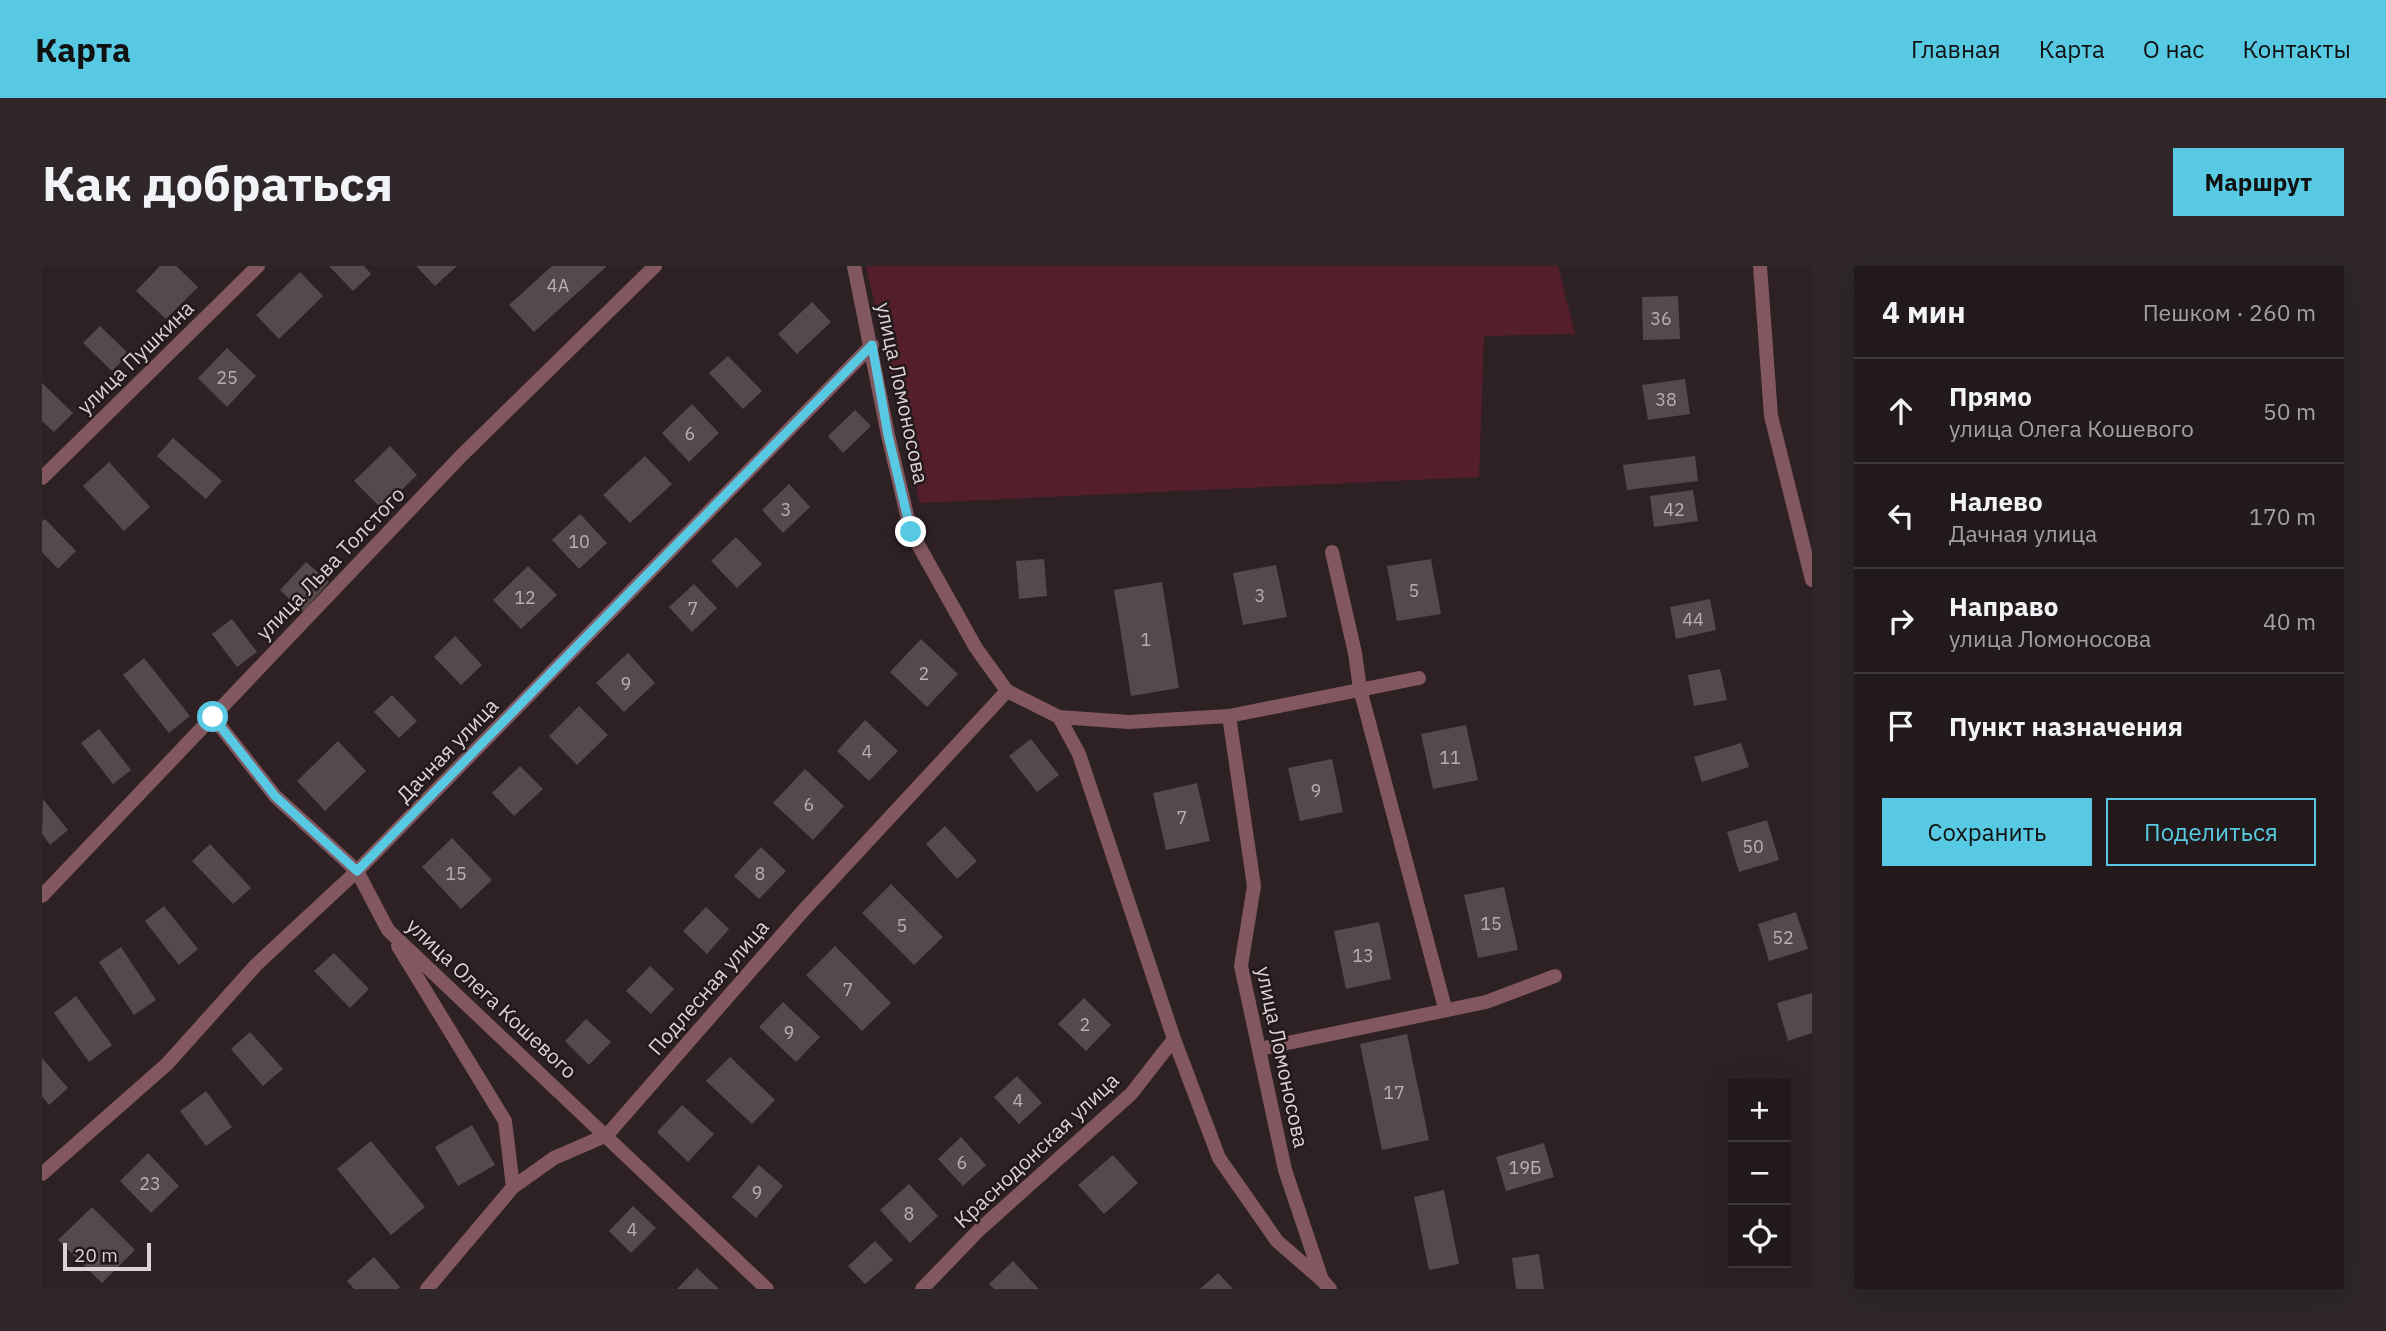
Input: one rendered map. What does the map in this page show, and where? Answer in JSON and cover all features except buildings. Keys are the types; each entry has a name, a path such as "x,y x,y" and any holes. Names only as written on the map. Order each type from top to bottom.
{"street":[{"name":"улица Пушкина","path":"42,478 258,266"},
{"name":"улица Льва Толстого","path":"42,896 461,456 655,266"},
{"name":"улица Ломоносова","path":"854,266 888,435 911,532 976,648 1007,691 1059,717 1129,722 1229,716 1254,886 1241,966 1285,1170 1326,1284"},
{"path":"1760,266 1771,416 1812,580"},
{"name":"Дачная улица","path":"42,1174 167,1064 256,965 357,871 872,345"},
{"path":"1332,552 1355,653 1360,689 1445,1009"},
{"path":"1229,716 1419,678"},
{"name":"Подлесная улица","path":"427,1289 513,1187 554,1158 607,1135 802,912 1007,691"},
{"name":"улица Олега Кошевого","path":"213,717 275,796 357,871 388,930 767,1289"},
{"path":"1059,717 1079,754 1174,1039 1219,1158 1277,1241 1326,1284"},
{"path":"388,930 505,1121 513,1187"},
{"path":"1259,1049 1486,1002 1555,976"},
{"name":"Краснодонская улица","path":"922,1289 979,1230 1131,1094 1174,1039"}],"shaded area":[{"path":"866,266 1558,266 1575,334 1484,336 1479,477 920,503"}],"route":[{"path":"213,717 275,796 357,871 872,345 888,435 911,532"}]}
